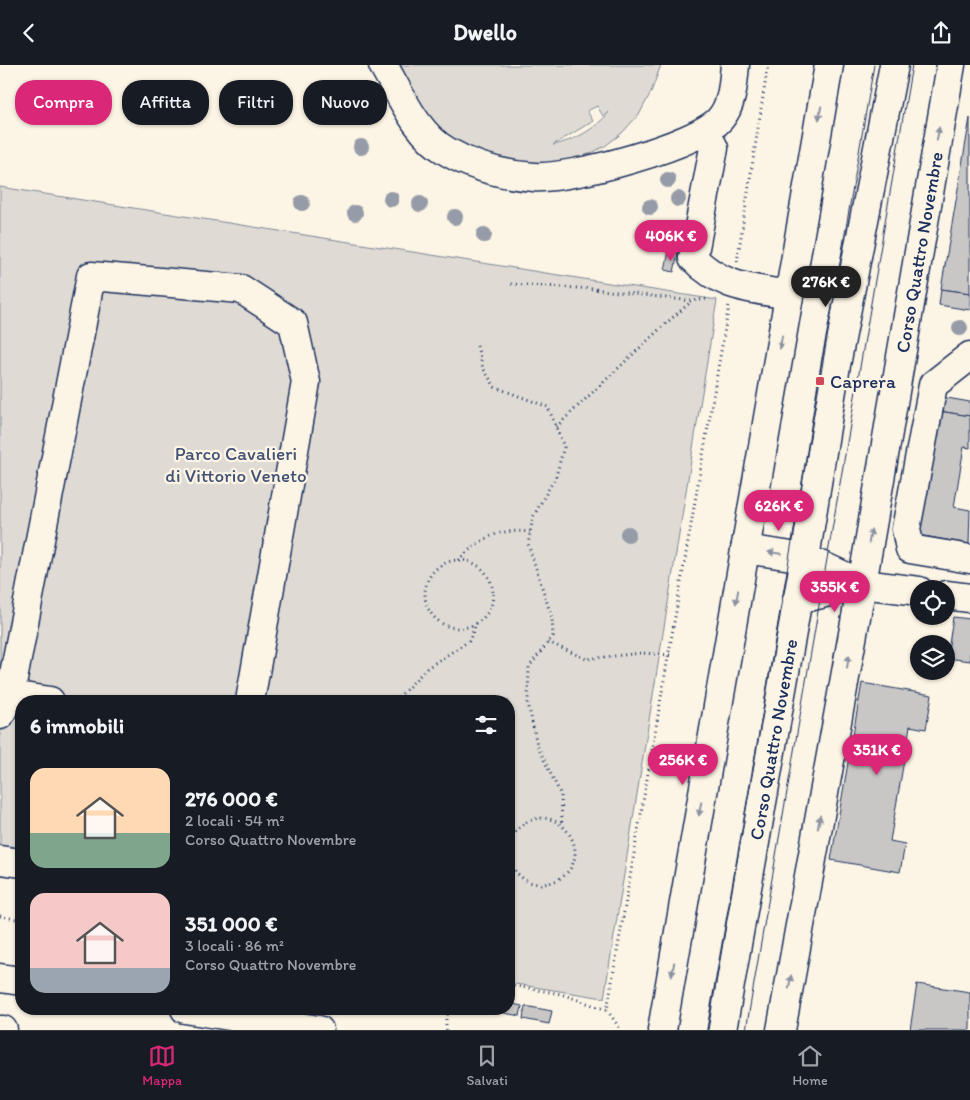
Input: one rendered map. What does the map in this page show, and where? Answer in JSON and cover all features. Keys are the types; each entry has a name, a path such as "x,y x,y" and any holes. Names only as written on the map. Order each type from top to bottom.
{"street":[{"path":"383,65 420,129 446,152 482,168 535,177 569,176 656,150 705,131 720,119 730,100 735,65"},
{"path":"662,1030 829,65"},
{"name":"Corso Quattro Novembre","path":"722,1030 805,558 836,365 894,65"},
{"name":"Corso Quattro Novembre","path":"781,1030 862,584 951,65"},
{"path":"705,131 714,148 693,258 706,271 732,291 789,295"},
{"path":"5,705 91,275 241,289 293,323 306,382 251,695"},
{"path":"970,356 933,385 906,529 910,549 970,559"},
{"path":"746,549 805,558 862,584 910,590"},
{"path":"797,600 862,584"},
{"path":"955,596 970,598"},
{"path":"0,861 15,862"},
{"path":"0,978 15,980"},
{"path":"242,1015 319,1030"}],"path":[{"path":"607,1010 670,655 732,291 768,65"},
{"path":"511,284 593,289 692,301 732,291"},
{"path":"556,427 692,301"},
{"path":"477,346 483,368 496,387 548,407 564,447 556,476 533,517 528,544 552,618 553,636 529,667 528,703 537,745 561,795 562,825"},
{"path":"458,561 480,540 513,530 530,532"},
{"path":"401,695 427,668 469,641 476,624 484,617 490,607 491,585 479,567 469,562 458,561 437,568 430,577 426,587 425,598 428,609 443,625 454,628 476,624"},
{"path":"548,642 586,659 642,653 670,655"},
{"path":"515,831 530,820 542,818 553,820 562,825 572,839 575,855 569,870 557,881 536,885 526,881 515,871"},
{"path":"0,916 15,919"},
{"path":"515,986 560,994 607,1010 621,1030"},
{"path":"446,1030 447,1015"}],"green space":[{"path":"390,65 661,65 651,92 640,113 622,133 605,146 570,164 518,169 440,137","holes":["597,106 603,116 609,112 591,129 569,141 553,145 593,121 587,111"]},
{"name":"Parco Cavalieri di Vittorio Veneto","path":"0,187 717,300 604,998 515,984 515,695 15,695 15,848 0,846"}],"building":[{"path":"970,118 970,293 941,289"},
{"path":"669,251 678,253 674,272 665,270"},
{"path":"941,289 970,293 970,310 939,305"},
{"path":"941,397 970,402 970,416 939,411"},
{"path":"939,411 970,416 970,448 964,447 954,507 970,510 969,544 918,535"},
{"path":"955,617 970,619 970,661 955,659 955,635 950,635 952,625 955,625"},
{"path":"862,683 932,695 926,729 910,726 890,841 905,844 900,872 831,860"},
{"path":"917,984 970,992 970,1030 910,1030"},
{"path":"515,1004 522,1006 520,1016 515,1015"},
{"path":"525,1006 552,1011 549,1024 523,1019"}],"tram line":[{"path":"708,1030 874,65"},
{"path":"746,1030 912,65"}],"place":[{"name":"Caprera","path":"820,381"}]}
